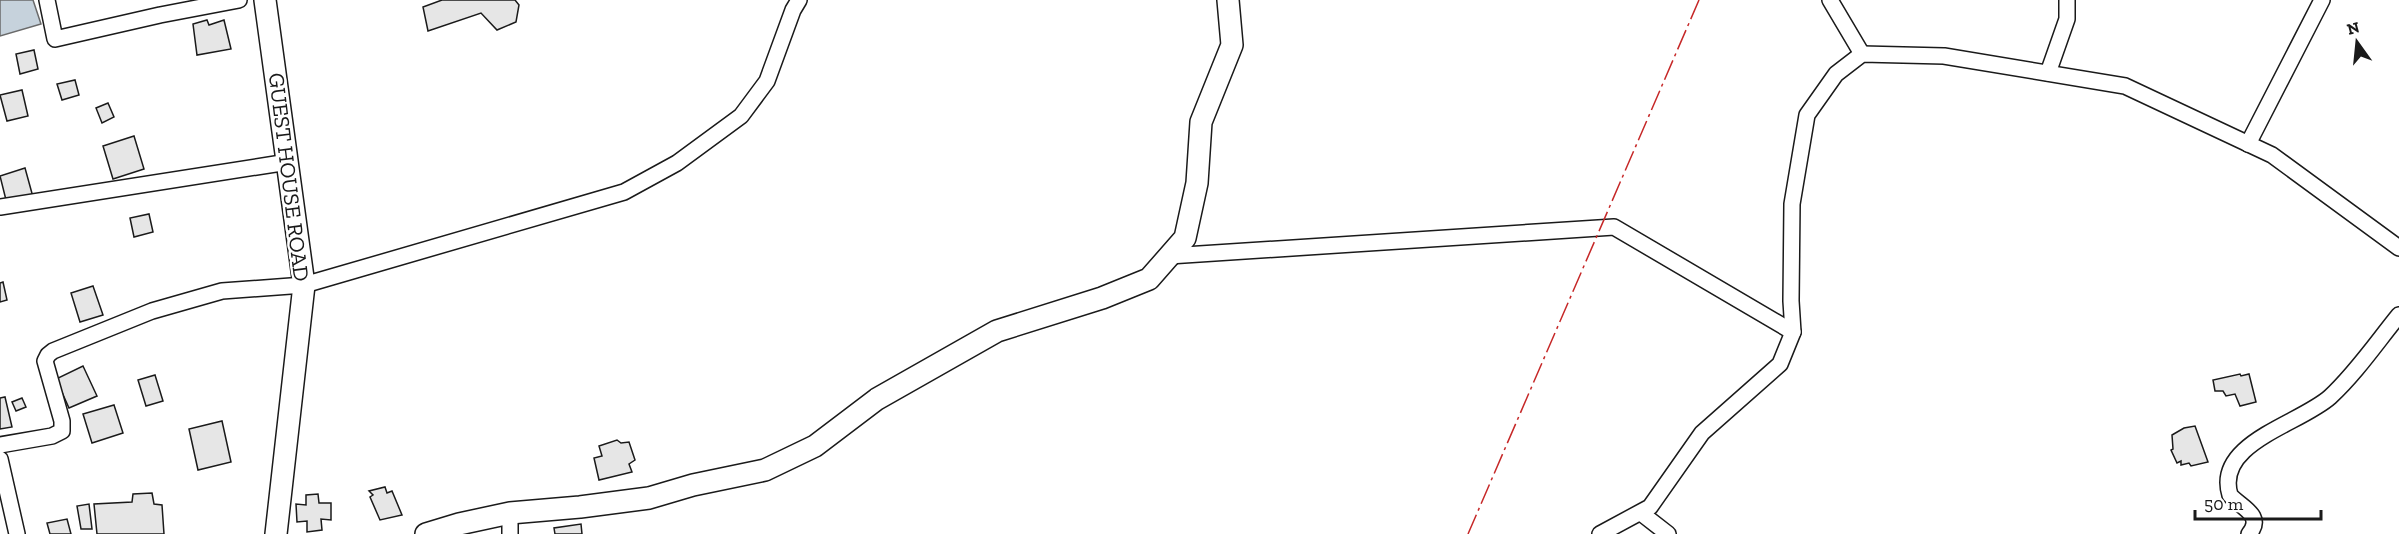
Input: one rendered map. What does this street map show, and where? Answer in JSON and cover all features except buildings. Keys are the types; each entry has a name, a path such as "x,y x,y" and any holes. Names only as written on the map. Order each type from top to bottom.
{"main road":[{"name":"GUEST HOUSE ROAD","path":"265,0 304,285 276,534"},
{"path":"426,534 459,524 510,524 580,507 649,498 693,485 765,470 815,446 877,399 997,331 1102,298 1149,279 1185,238 1197,183 1201,122 1232,45 1228,0"}],"street":[{"path":"47,0 55,39 239,0"},
{"path":"0,445 31,441 62,431 62,421 45,361 53,351 152,311 222,291 304,285 624,192 677,163 741,116 766,81 799,0"},
{"path":"1830,0 1862,54"},
{"path":"2048,73 2067,19 2067,0"},
{"path":"2248,144 2322,0"},
{"path":"1600,534 1650,507 1702,434 1780,364 1793,332 1792,204 1807,115 1836,74 1862,54 1944,56 2125,86 2272,155 2399,248"},
{"path":"0,207 288,162"},
{"path":"1169,256 1614,227 1793,332"},
{"path":"2249,534 2252,530 2253,517 2249,509 2230,495 2227,479 2229,469 2240,454 2252,444 2329,398 2399,315"},
{"path":"0,459 17,534"},
{"path":"1641,513 1668,534"}],"shaded area":[{"path":"0,0 33,0 41,24 0,36"}],"power":[{"path":"1468,534 1699,0"}]}
